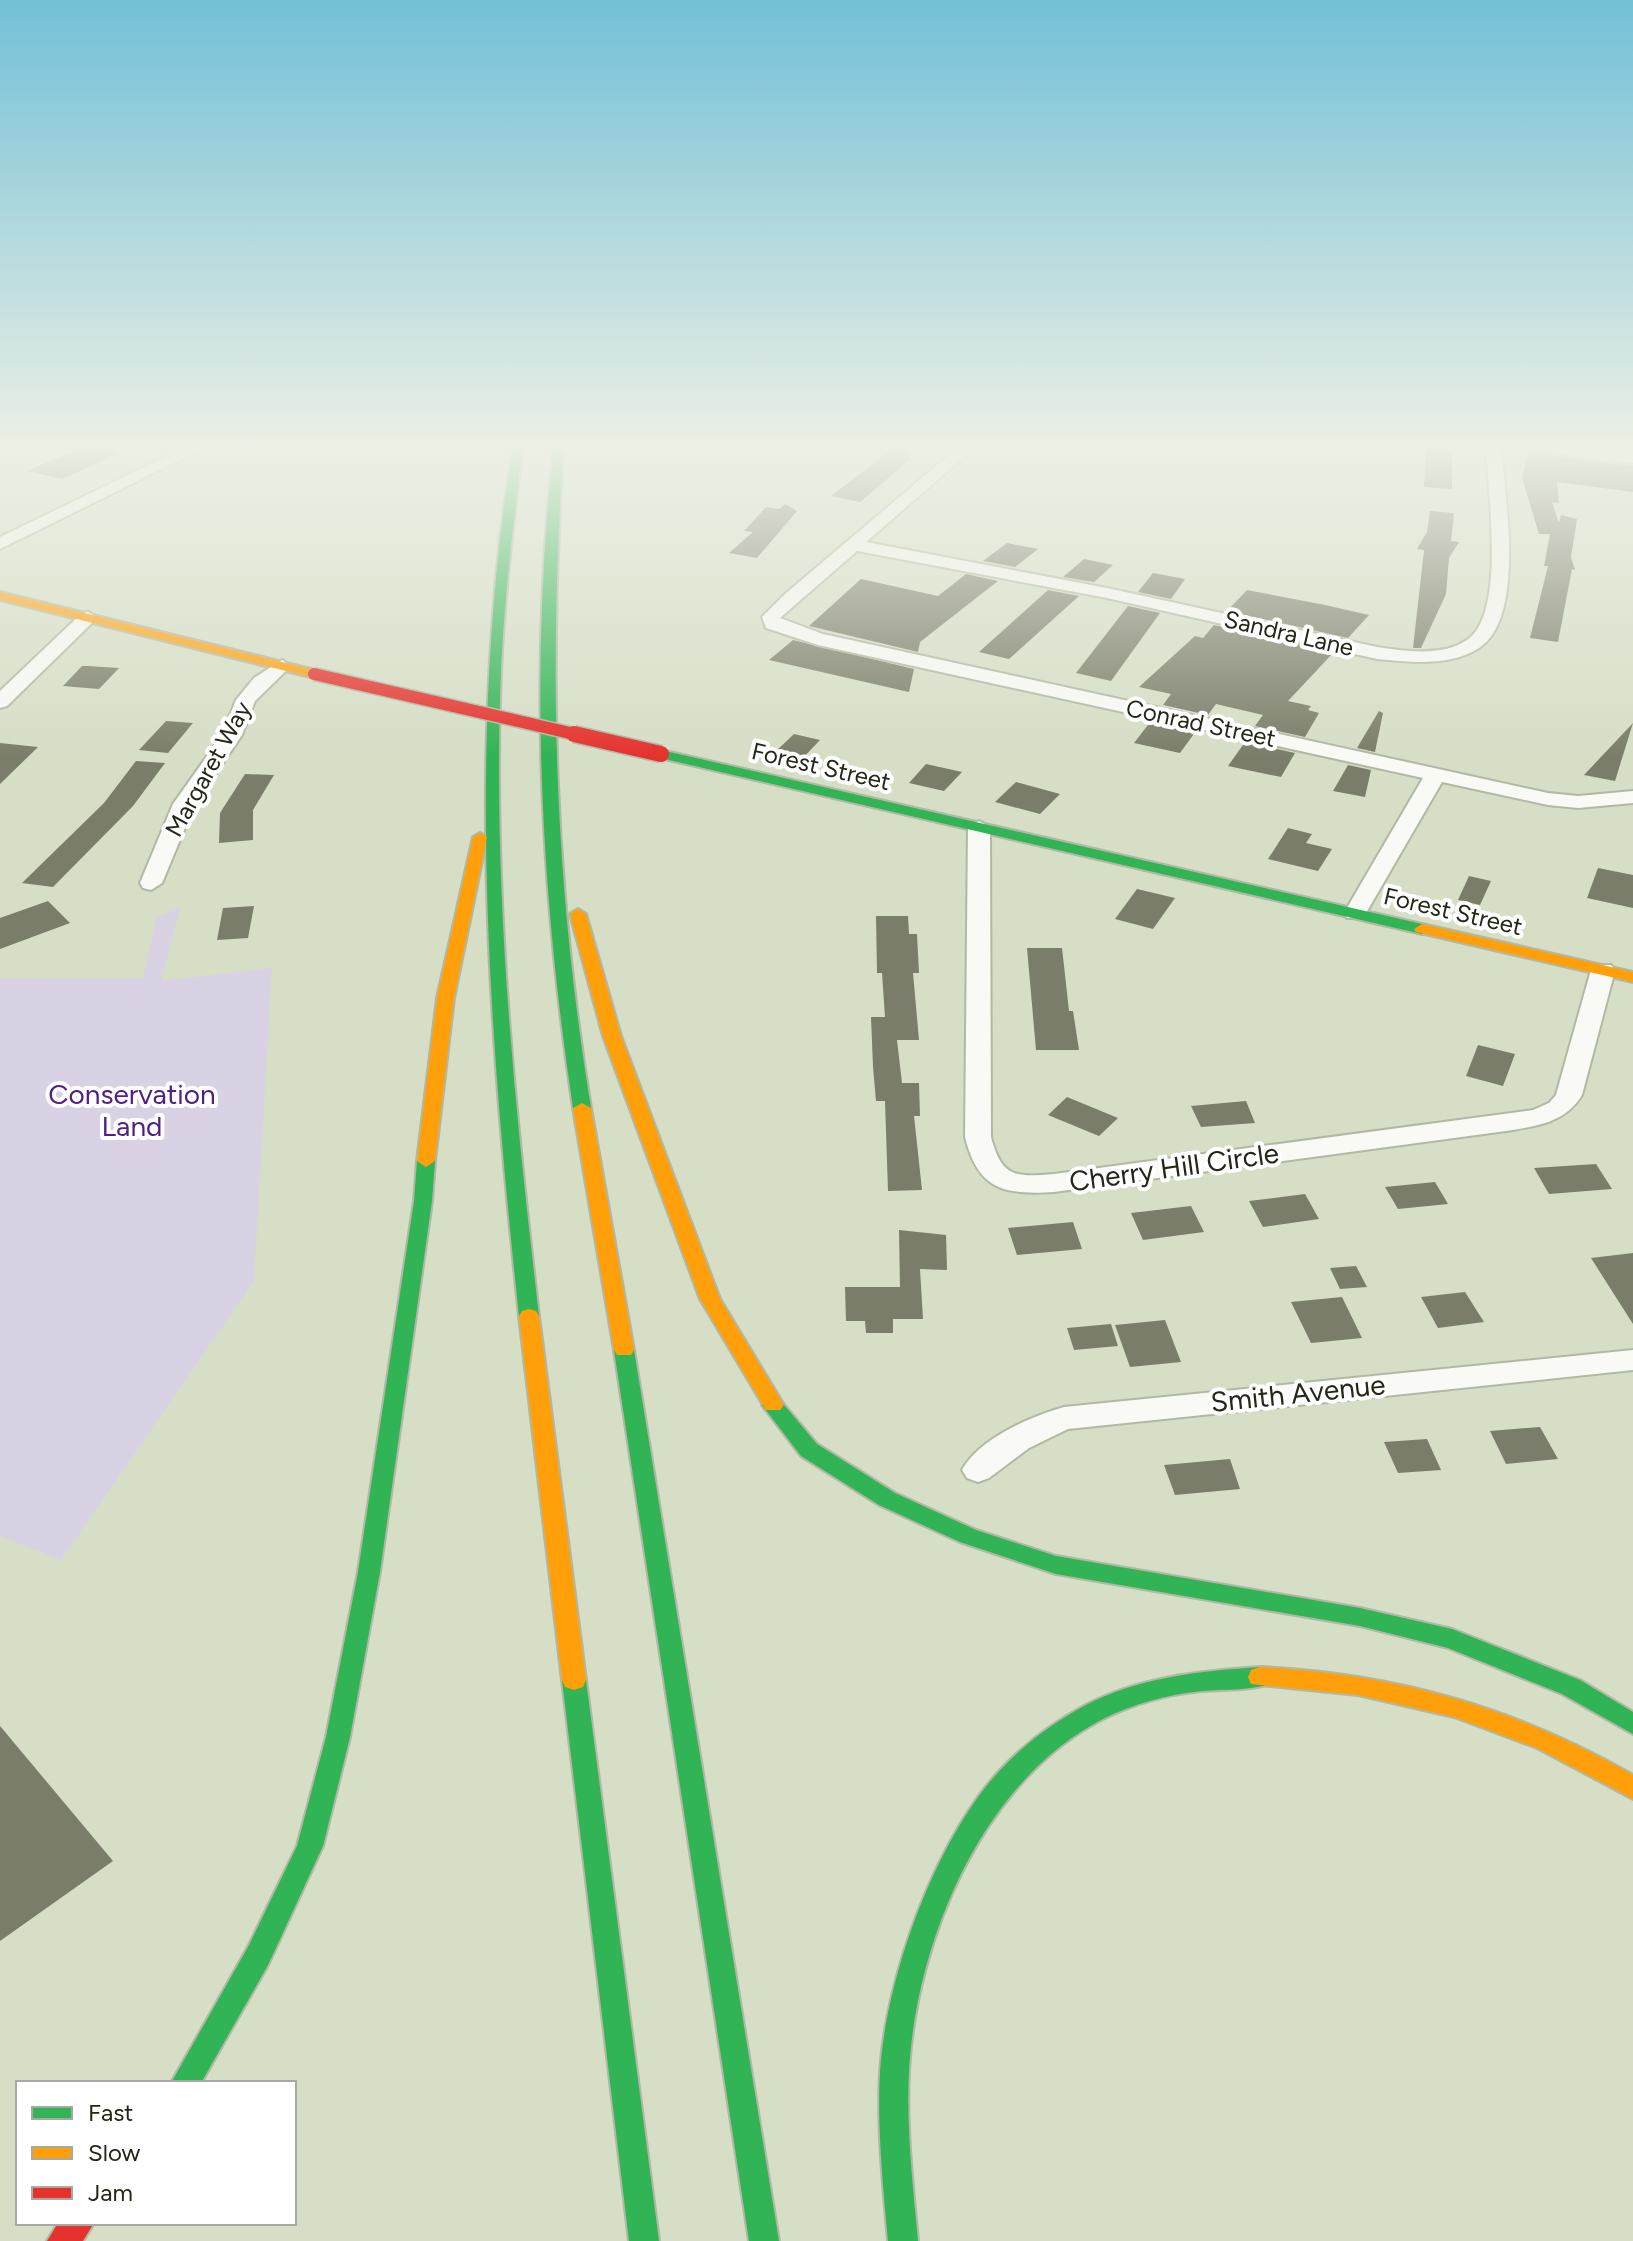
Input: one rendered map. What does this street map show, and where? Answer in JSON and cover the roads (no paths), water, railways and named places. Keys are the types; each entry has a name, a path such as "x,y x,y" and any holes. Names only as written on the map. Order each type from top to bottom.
{"main road":[{"path":"504,549 495,669 493,789 500,1006 522,1266 644,2241"},
{"path":"551,549 545,619 547,776 567,1022 614,1285 764,2241"},
{"name":"Forest Street","path":"0,596 314,674 1633,977"},
{"path":"186,2081 258,1956 310,1846 338,1737 369,1572 419,1232 431,1092 465,893 493,789"},
{"path":"551,816 612,1036 710,1299 768,1399 809,1450 887,1499 968,1536 1056,1565 1360,1617 1452,1639 1571,1687 1633,1724"},
{"path":"903,2241 898,2202 895,2061 915,1969 939,1894 964,1840 997,1790 1022,1761 1057,1734 1126,1698 1171,1686 1264,1676 1314,1678 1383,1688 1470,1711 1573,1753 1633,1788"},
{"path":"62,2241 77,2225"}],"street":[{"name":"Conrad Street","path":"850,549 784,604 771,617 772,624 818,639 1548,799 1578,802 1633,797"},
{"name":"Sandra Lane","path":"873,549 1107,593 1377,653 1412,657 1441,654 1468,646 1485,634 1492,618 1501,549"},
{"path":"0,702 88,617"},
{"name":"Margaret Way","path":"151,883 184,804 232,735 246,700 261,682 282,666"},
{"path":"1355,913 1436,774"},
{"name":"Cherry Hill Circle","path":"979,827 978,1137 987,1169 998,1179 1013,1183 1054,1183 1506,1123 1546,1114 1561,1107 1569,1095 1603,970"},
{"name":"Smith Avenue","path":"978,1470 1005,1446 1033,1430 1064,1418 1633,1360"}],"park label":[{"name":"Conservation Land","path":"132,1110"}]}
